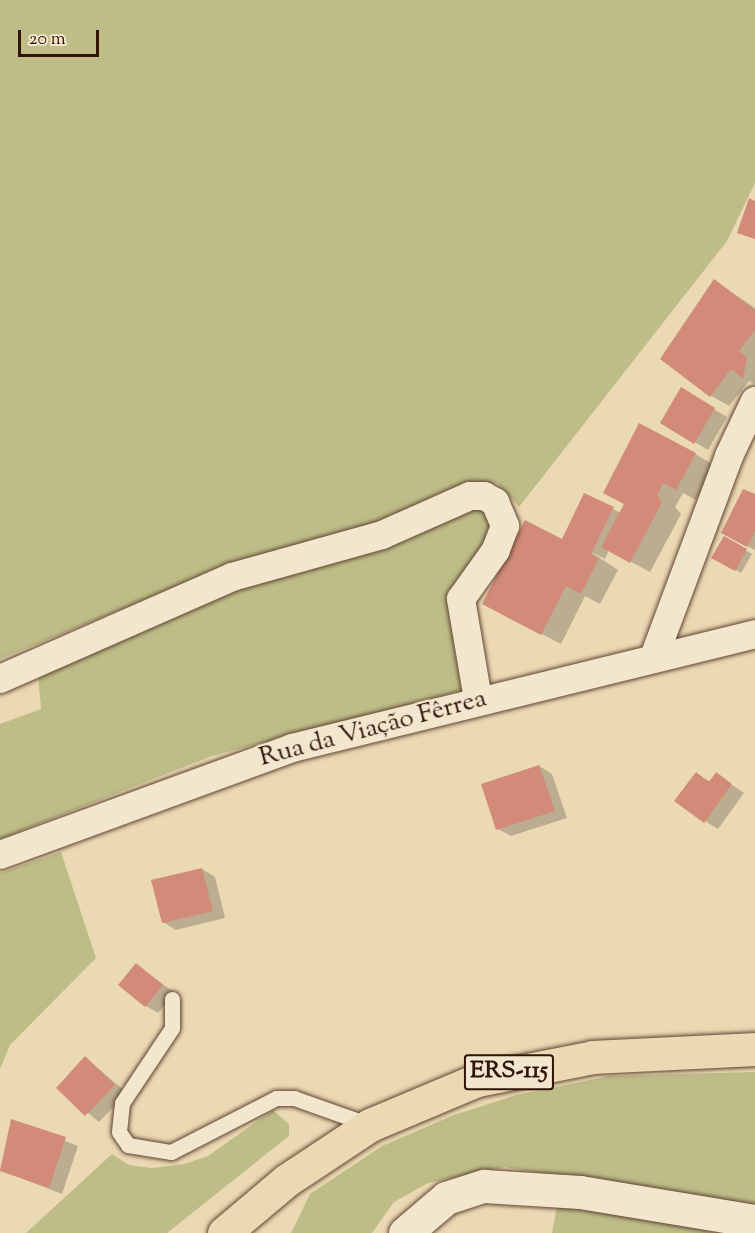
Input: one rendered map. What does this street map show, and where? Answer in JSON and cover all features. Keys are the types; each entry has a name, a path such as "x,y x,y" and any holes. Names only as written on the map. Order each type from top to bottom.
{"main road":[{"name":"ERS-115","path":"224,1233 287,1180 370,1125 416,1102 538,1064 660,1051 755,1049"},
{"path":"259,1233 287,1180"},
{"path":"405,1233 446,1198 484,1186 569,1191 755,1221"}],"street":[{"path":"654,657 755,401"},
{"path":"0,679 232,577 382,536 470,496 484,496 495,502 505,526 496,550 461,599 478,700"},
{"name":"Rua da Viação Fêrrea","path":"0,855 292,748 478,700 755,634"}],"lane":[{"path":"172,999 172,1028 122,1103 119,1132 128,1145 171,1152 276,1098 294,1098 370,1125"}],"shaded area":[{"path":"0,0 755,0 755,183 727,241 519,507 497,483 469,486 375,526 227,566 0,659"},
{"path":"468,508 489,511 494,525 489,548 463,576 467,689 212,756 0,839 0,724 41,709 38,674 236,588"},
{"path":"61,852 96,958 10,1045 0,1069 0,873"},
{"path":"755,1072 755,1211 505,1167 428,1183 394,1202 372,1233 291,1233 310,1194 382,1146 454,1115 516,1095 610,1076"},
{"path":"273,1110 289,1124 289,1136 167,1233 26,1233 112,1154 129,1165 152,1168 184,1164 208,1156"},
{"path":"558,1201 731,1233 552,1233"}],"building":[{"path":"749,198 755,201 755,239 737,233"},
{"path":"714,279 755,310 755,330 739,351 747,357 743,379 731,369 710,397 660,359"},
{"path":"681,387 715,408 694,444 660,423"},
{"path":"639,423 696,453 676,490 663,483 657,495 662,502 630,563 601,547 624,504 603,493"},
{"path":"743,489 755,494 755,531 747,547 721,533"},
{"path":"584,493 614,507 591,554 599,558 581,594 566,586 541,635 482,604 525,520 562,539"},
{"path":"724,536 747,549 735,571 711,558"},
{"path":"539,765 555,811 496,830 481,784"},
{"path":"696,772 709,782 716,772 732,784 704,823 674,801"},
{"path":"202,868 213,911 162,923 151,880"},
{"path":"136,963 163,985 145,1007 118,985"},
{"path":"85,1056 115,1085 85,1116 56,1088"},
{"path":"11,1119 66,1137 49,1188 0,1171"}]}
